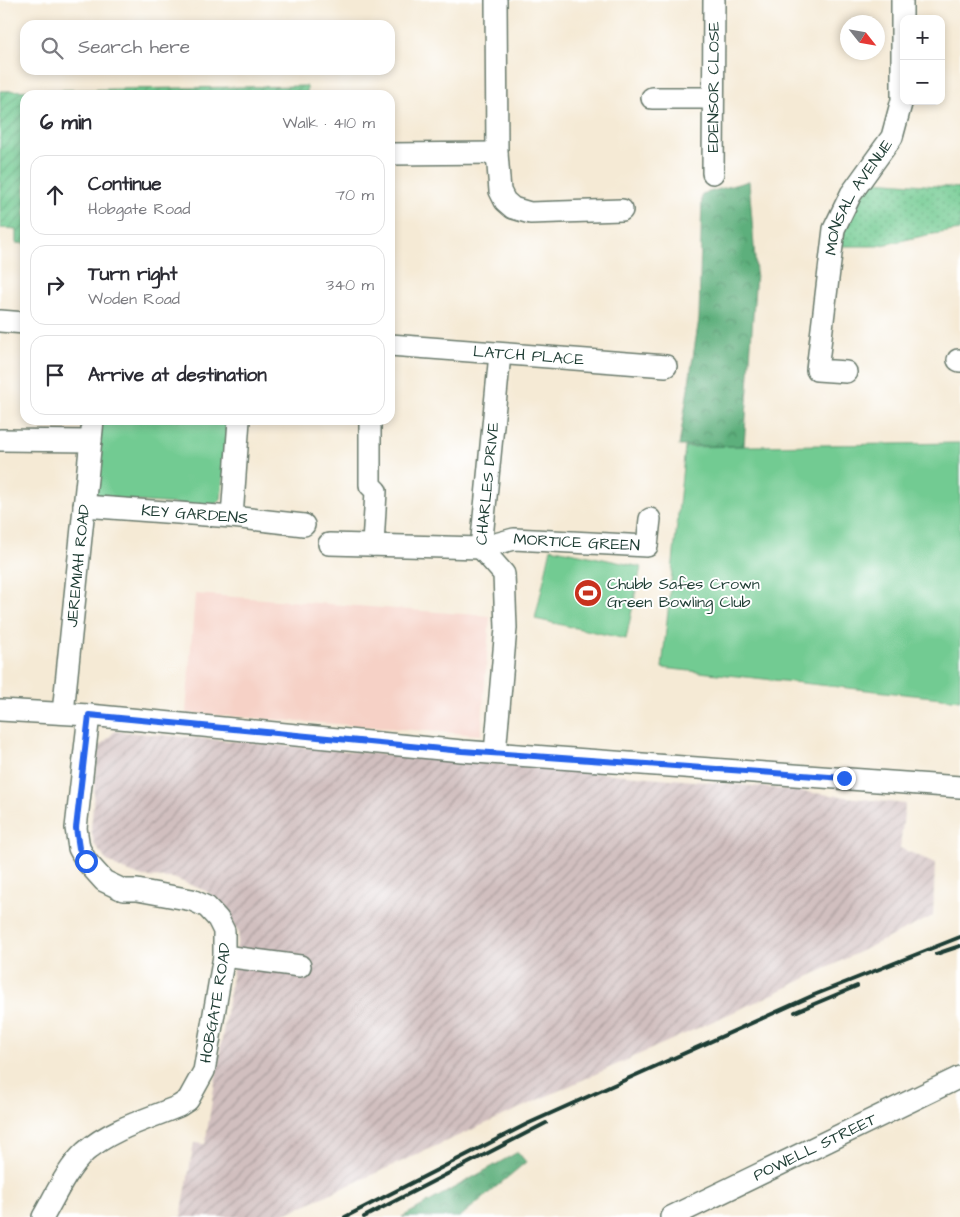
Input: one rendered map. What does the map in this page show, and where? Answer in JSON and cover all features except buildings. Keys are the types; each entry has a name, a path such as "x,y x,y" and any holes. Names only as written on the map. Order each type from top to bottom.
{"street":[{"path":"496,0 497,153 500,191 505,201 513,208 530,213 622,210"},
{"name":"EDENSOR CLOSE","path":"713,173 714,0"},
{"name":"MONSAL AVENUE","path":"846,372 817,370 834,229 851,194 892,137 902,100 902,0"},
{"path":"652,98 712,98"},
{"path":"395,154 497,153"},
{"path":"0,321 20,323"},
{"name":"LATCH PLACE","path":"395,345 666,366"},
{"name":"CHARLES DRIVE","path":"496,753 506,628 504,574 481,548 500,354"},
{"name":"JEREMIAH ROAD","path":"63,712 93,425"},
{"path":"232,517 239,425"},
{"path":"370,425 370,485 376,491 373,545"},
{"path":"0,440 91,441"},
{"name":"KEY GARDENS","path":"84,506 232,517 304,525"},
{"name":"MORTICE GREEN","path":"481,548 514,539 646,546 650,520"},
{"path":"329,544 481,548"},
{"path":"0,710 63,712 496,753 960,787"},
{"name":"HOBGATE ROAD","path":"42,1217 70,1170 84,1152 107,1136 179,1106 188,1100 204,1071 224,956 224,931 218,919 207,907 192,900 137,890 123,890 104,881 86,861 79,848 76,828 89,715"},
{"path":"224,956 300,966"},
{"name":"POWELL STREET","path":"671,1217 960,1077"}],"shaded area":[{"path":"195,594 490,616 481,735 186,713"},
{"path":"115,731 764,787 905,804 900,848 935,863 933,916 771,995 278,1217 181,1217 194,1143 205,1144 239,933 222,905 206,891 173,878 143,877 119,868 106,860 94,844 91,828 98,748"}],"green space":[{"path":"307,86 307,90 61,90"},
{"path":"0,91 20,91 20,243 16,243 16,229 0,228"},
{"path":"749,181 756,272 744,446 679,446 699,319 702,194"},
{"path":"876,181 960,188 960,230 878,246 841,246 845,223 865,191"},
{"path":"102,425 229,425 221,499 215,505 102,499 95,494"},
{"path":"960,443 960,700 662,668 685,447"},
{"name":"Chubb Safes Crown Green Bowling Club","path":"551,548 641,567 626,639 535,619"},
{"path":"518,1152 526,1162 460,1217 402,1217"}],"railway":[{"path":"345,1217 527,1124 814,995 960,937"},
{"path":"936,954 960,946"},
{"path":"795,1012 857,986"},
{"path":"364,1217 546,1123"}],"place":[{"name":"Chubb Safes Crown Green Bowling Club","path":"588,593"}],"route":[{"path":"86,861 79,848 76,828 89,715 462,751 844,778"}]}
